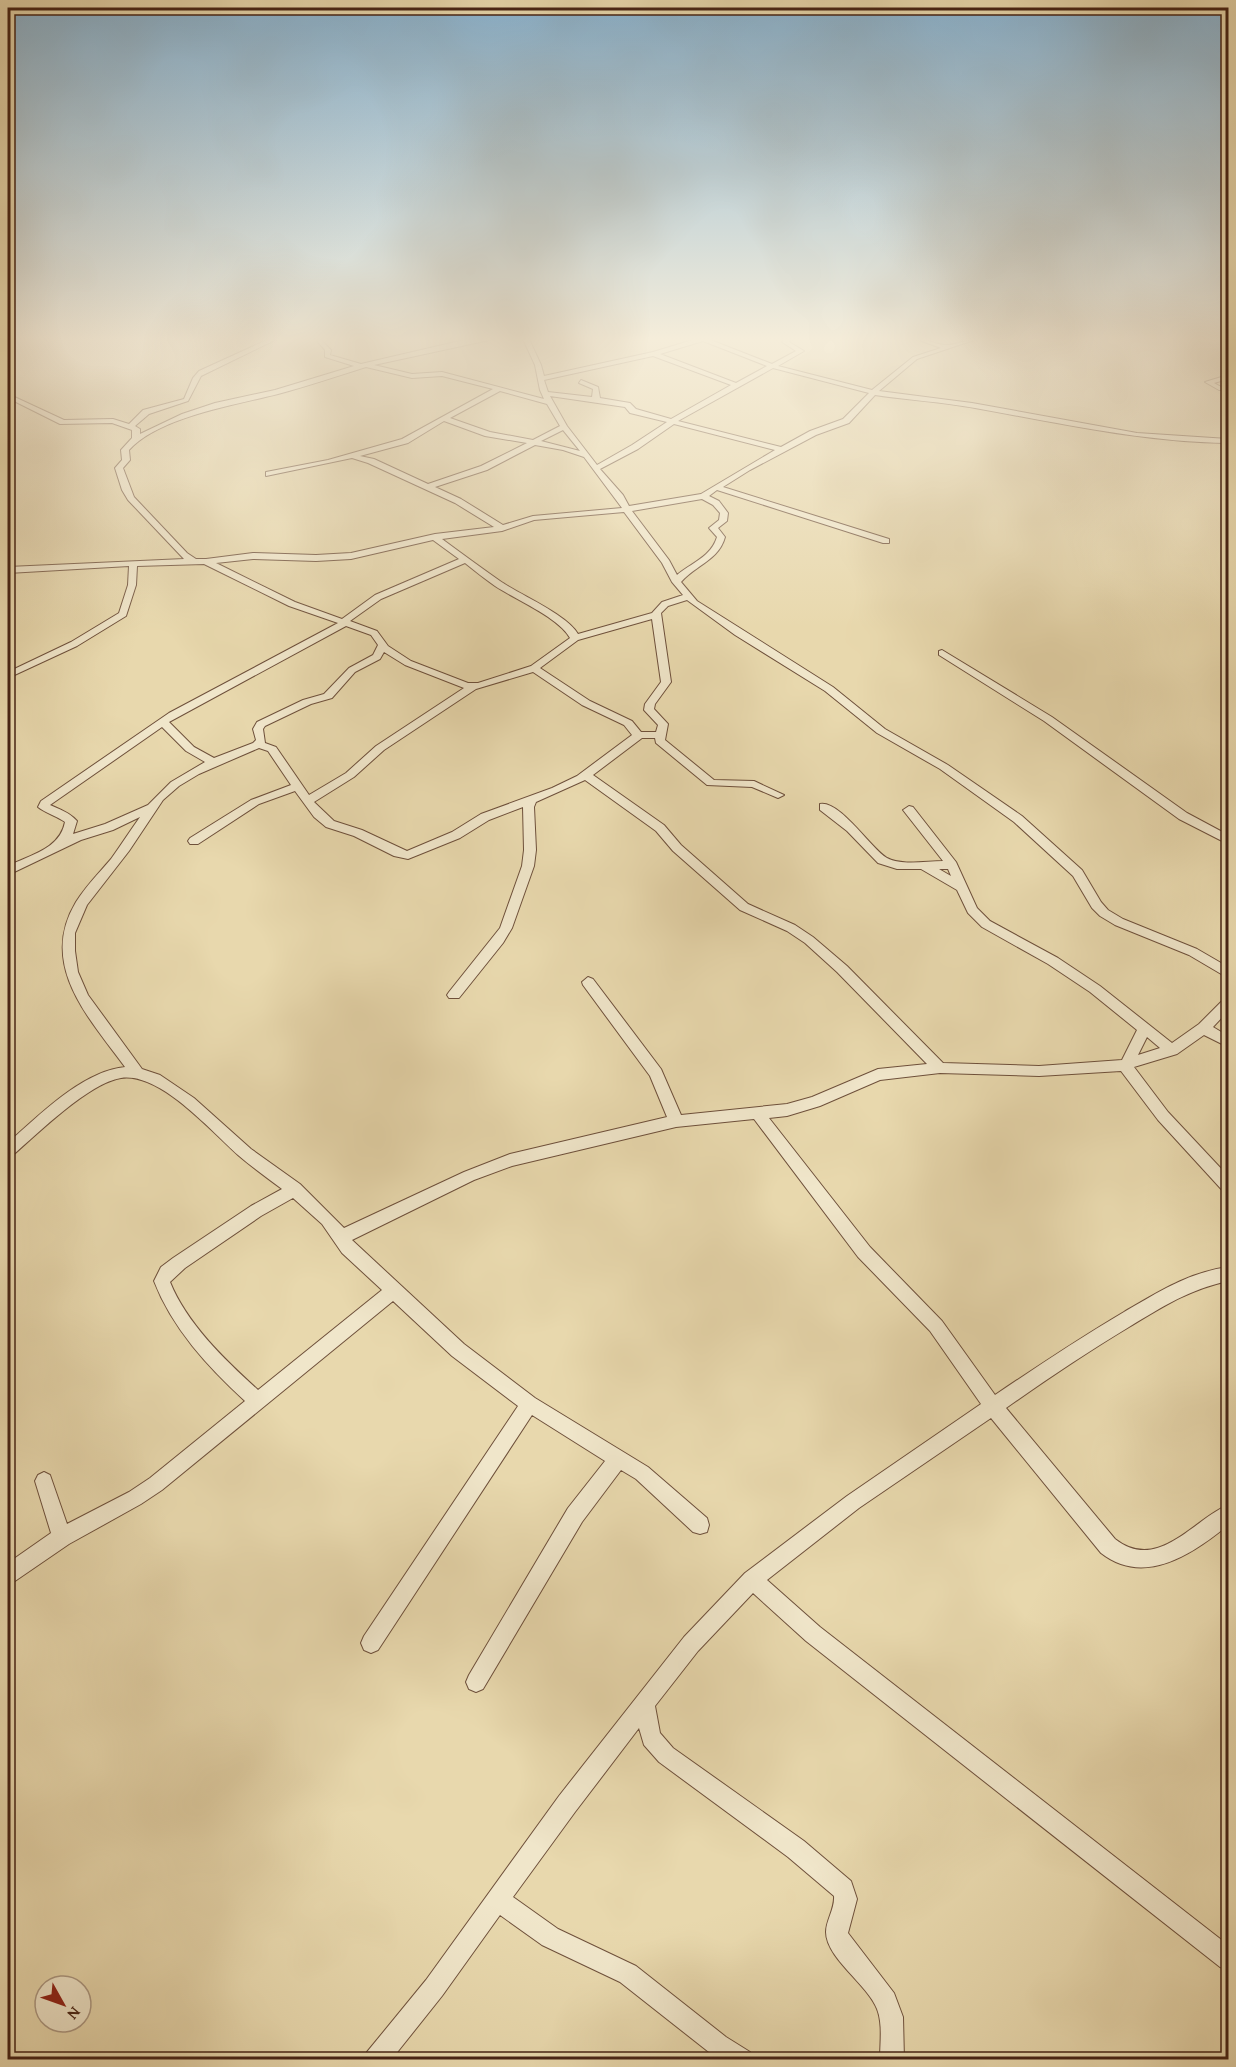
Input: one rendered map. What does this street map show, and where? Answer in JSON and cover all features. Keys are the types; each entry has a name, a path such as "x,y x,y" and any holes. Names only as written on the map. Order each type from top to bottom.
{"street":[{"path":"142,435 136,438 125,450 126,460 119,468 126,490 184,555 194,561"},
{"path":"269,474 352,456 405,441 415,435"},
{"path":"497,435 536,442 585,455"},
{"path":"428,487 476,471 548,435"},
{"path":"570,435 595,469 620,496 626,509 666,562 687,597 738,633 829,689 881,730 944,767 999,805 1041,838 1078,873 1096,905 1104,913 1119,922 1193,952 1228,973"},
{"path":"595,469 653,435"},
{"path":"726,435 783,450"},
{"path":"8,570 85,565 206,562 253,556 302,558 318,563 354,560 396,550 422,540 502,528 537,517 626,509 703,496 747,468 809,435"},
{"path":"1145,435 1171,440 1228,441"},
{"path":"352,456 371,461 469,506 502,528"},
{"path":"718,488 886,541"},
{"path":"676,582 685,571 710,555 720,545 721,537 713,528 723,521 724,513 717,503 703,496"},
{"path":"435,537 498,584 551,616 571,631 575,638"},
{"path":"61,845 69,832 71,821 59,812 44,807 45,803 163,722 344,622 378,597 465,560"},
{"path":"206,562 292,604 377,635 383,645 417,668 472,687"},
{"path":"8,675 74,644 123,614 132,585 133,564"},
{"path":"687,597 665,604 659,608 656,615 666,682 650,704 649,710 663,724 660,736 663,746 711,783 754,784 778,795"},
{"path":"309,800 351,775 380,748 472,687 534,668 575,638 656,615"},
{"path":"259,744 258,729 261,724 307,702 328,696 352,670 377,657 383,645"},
{"path":"942,653 1048,719 1183,816 1228,840"},
{"path":"534,668 586,703 628,723 638,736"},
{"path":"163,722 190,749 212,762"},
{"path":"660,736 647,734 638,736 586,775 556,790 485,817 456,835 408,855 398,853 358,833 330,824 318,814 272,749 259,744 212,762 175,784 150,807 124,851 93,886 75,913 71,926 69,951 71,971 88,1004 136,1071 179,1093 247,1154 307,1199 342,1237 348,1248 458,1350 529,1404 642,1473 700,1525"},
{"path":"586,775 660,828 672,843 744,907 792,928 809,940 842,969 940,1068"},
{"path":"194,841 255,802 297,786"},
{"path":"454,995 499,940 506,928 528,866 530,850 528,807 532,798"},
{"path":"8,871 61,845 150,807"},
{"path":"824,807 851,828 882,860 897,865 952,865"},
{"path":"909,810 952,865 972,910 986,924 1053,961 1116,1004 1172,1050"},
{"path":"921,864 962,887"},
{"path":"588,982 656,1073 676,1121"},
{"path":"342,1237 469,1176 510,1160 676,1121 787,1110 815,1102 878,1075 940,1068 1039,1071 1125,1064 1172,1050 1204,1028 1228,1003"},
{"path":"1204,1028 1228,1042"},
{"path":"1125,1064 1144,1029"},
{"path":"1125,1064 1163,1116 1228,1186"},
{"path":"8,1151 95,1083 110,1075 136,1071"},
{"path":"758,1114 864,1252 900,1287 950,1343 993,1406 1108,1546 1123,1556 1150,1559 1170,1554 1228,1517"},
{"path":"257,1400 210,1354 167,1298 162,1281 167,1272 202,1247 256,1211 295,1189"},
{"path":"375,2060 434,1988 567,1804 691,1644 752,1580 853,1502 1077,1349 1151,1303 1203,1279 1228,1274"},
{"path":"8,1574 62,1537 135,1498 156,1484 393,1291"},
{"path":"371,1643 529,1404"},
{"path":"476,1682 575,1515 618,1459"},
{"path":"44,1480 62,1537"},
{"path":"752,1580 813,1634 1228,1959"},
{"path":"645,1706 651,1738 666,1755 777,1835 843,1889 846,1898 845,1906 837,1933 848,1955 883,1994 892,2026 892,2060"},
{"path":"498,1900 550,1937 628,1974 718,2045 742,2060"}]}
